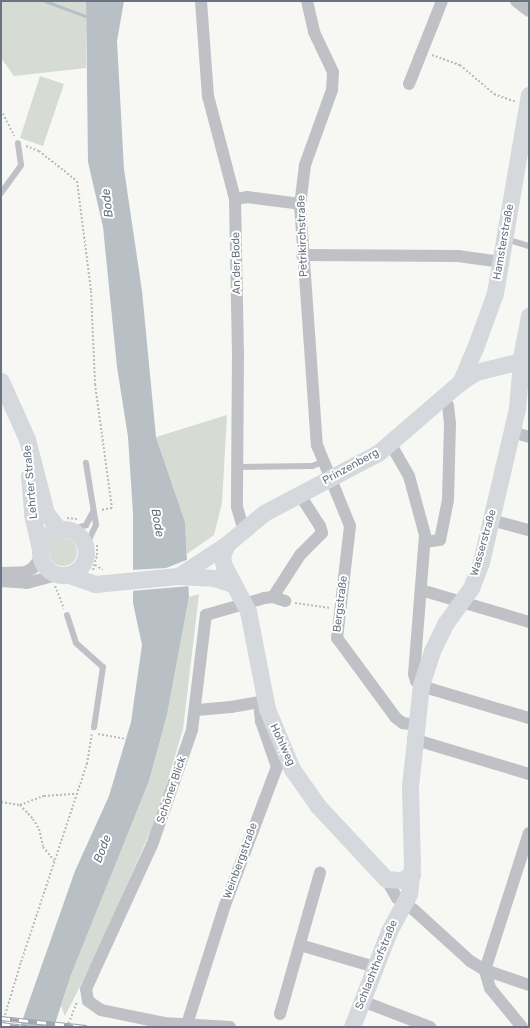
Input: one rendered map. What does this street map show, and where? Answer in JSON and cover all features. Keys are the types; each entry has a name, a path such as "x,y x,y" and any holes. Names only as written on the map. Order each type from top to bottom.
{"main road":[{"name":"Hamsterstraße","path":"460,383 475,348 495,292 528,100"},
{"name":"Wasserstraße","path":"412,874 410,786 414,732 421,685 435,644 445,624 471,588 481,562 512,432 525,360 529,316"},
{"name":"Prinzenberg","path":"198,570 244,528 264,513 365,462 390,443 460,383 476,372 525,360"},
{"name":"Lehrter Straße","path":"1,381 27,439 46,512 65,530"},
{"name":"Lehrter Straße","path":"27,439 32,514 40,553"},
{"path":"78,566 80,536 65,530 46,536 40,553 45,567 78,566 116,582 178,576 198,570 214,578 232,584"},
{"name":"Hohlweg","path":"227,544 222,561 232,584 245,604 252,625 264,701 280,746 300,781 318,806 386,879"},
{"path":"386,879 402,880 412,874"},
{"name":"Schlachthofstraße","path":"352,1027 389,931 409,894 412,874"}],"street":[{"name":"An der Bode","path":"201,1 208,96 235,199 238,351 238,514 244,528"},
{"name":"Petrikirchstraße","path":"307,1 314,32 333,72 332,90 305,165 300,204 302,255 316,439 323,462 331,479"},
{"path":"409,84 442,1"},
{"path":"516,1 529,11"},
{"path":"235,199 248,197 300,204"},
{"path":"302,255 458,256 501,262"},
{"path":"425,542 440,540 448,500 450,424 448,406 444,396"},
{"path":"512,432 529,437"},
{"path":"390,443 409,476 425,542 414,674 421,685 529,718"},
{"name":"Bergstraße","path":"331,479 350,526 337,638 396,718 414,732 529,774"},
{"path":"274,597 300,556 322,533 320,526 299,494"},
{"path":"491,520 529,530"},
{"path":"1,573 26,572 33,568 40,553"},
{"path":"1,581 27,583 78,566"},
{"path":"421,590 529,622"},
{"path":"245,604 274,597 285,601"},
{"name":"Schöner Blick","path":"86,992 88,982 155,838 192,730 197,710 206,615 245,604"},
{"path":"197,710 231,707 264,701"},
{"name":"Weinbergstraße","path":"187,1024 225,905 278,767 261,721 260,711 264,701"},
{"path":"522,1027 490,988 485,970 505,913 529,833"},
{"path":"280,1014 320,873"},
{"path":"386,879 397,898 414,910 470,961 485,970 529,985"},
{"path":"300,945 375,967"},
{"path":"86,992 90,1004 101,1010 164,1023 230,1027"},
{"path":"362,1001 430,1027"}],"lane":[{"path":"1,193 21,165 18,143"},
{"path":"505,238 529,246"},
{"path":"237,467 312,466 323,462"},
{"path":"78,566 96,525 86,463"},
{"path":"65,530 86,525 93,512"},
{"path":"66,615 76,643 103,667 94,727"}],"path":[{"path":"423,51 460,65 494,94 528,100"},
{"path":"1,110 18,143 39,151 77,181 91,291 95,384 112,508 101,510 102,517"},
{"path":"66,615 78,566 97,555 78,566"},
{"path":"285,601 320,607"},
{"path":"4,1027 7,1009 86,764 94,727"},
{"path":"104,735 126,739"},
{"path":"1,802 20,805 44,796 76,794"},
{"path":"20,805 36,824 43,847 54,860"},
{"path":"67,1027 81,992 86,992"}],"shaded area":[{"path":"1,1 86,1 86,68 14,76 1,58"},
{"path":"40,76 64,84 43,146 20,138"},
{"path":"227,415 222,503 214,535 187,554 185,522 156,437"},
{"path":"63,538 73,542 77,552 73,562 63,566 53,562 49,552 53,542"},
{"path":"199,594 183,729 164,793 150,832 101,945 65,1016 61,1006 71,975 149,781 167,715 189,597"}],"water":[{"name":"Bode","path":"86,1 124,1 117,41 124,169 142,291 156,437 185,522 189,597 167,715 149,781 71,975 54,1027 20,1027 75,871 109,796 131,722 142,645 133,603 133,513 128,437 117,367 103,227 88,162"}],"pier":[{"path":"189,559 190,586 131,591 131,570 166,568"}],"waterway":[{"path":"45,1 88,17"}],"railway":[{"path":"1,1018 87,1027"},
{"path":"1,1024 27,1027"}]}
